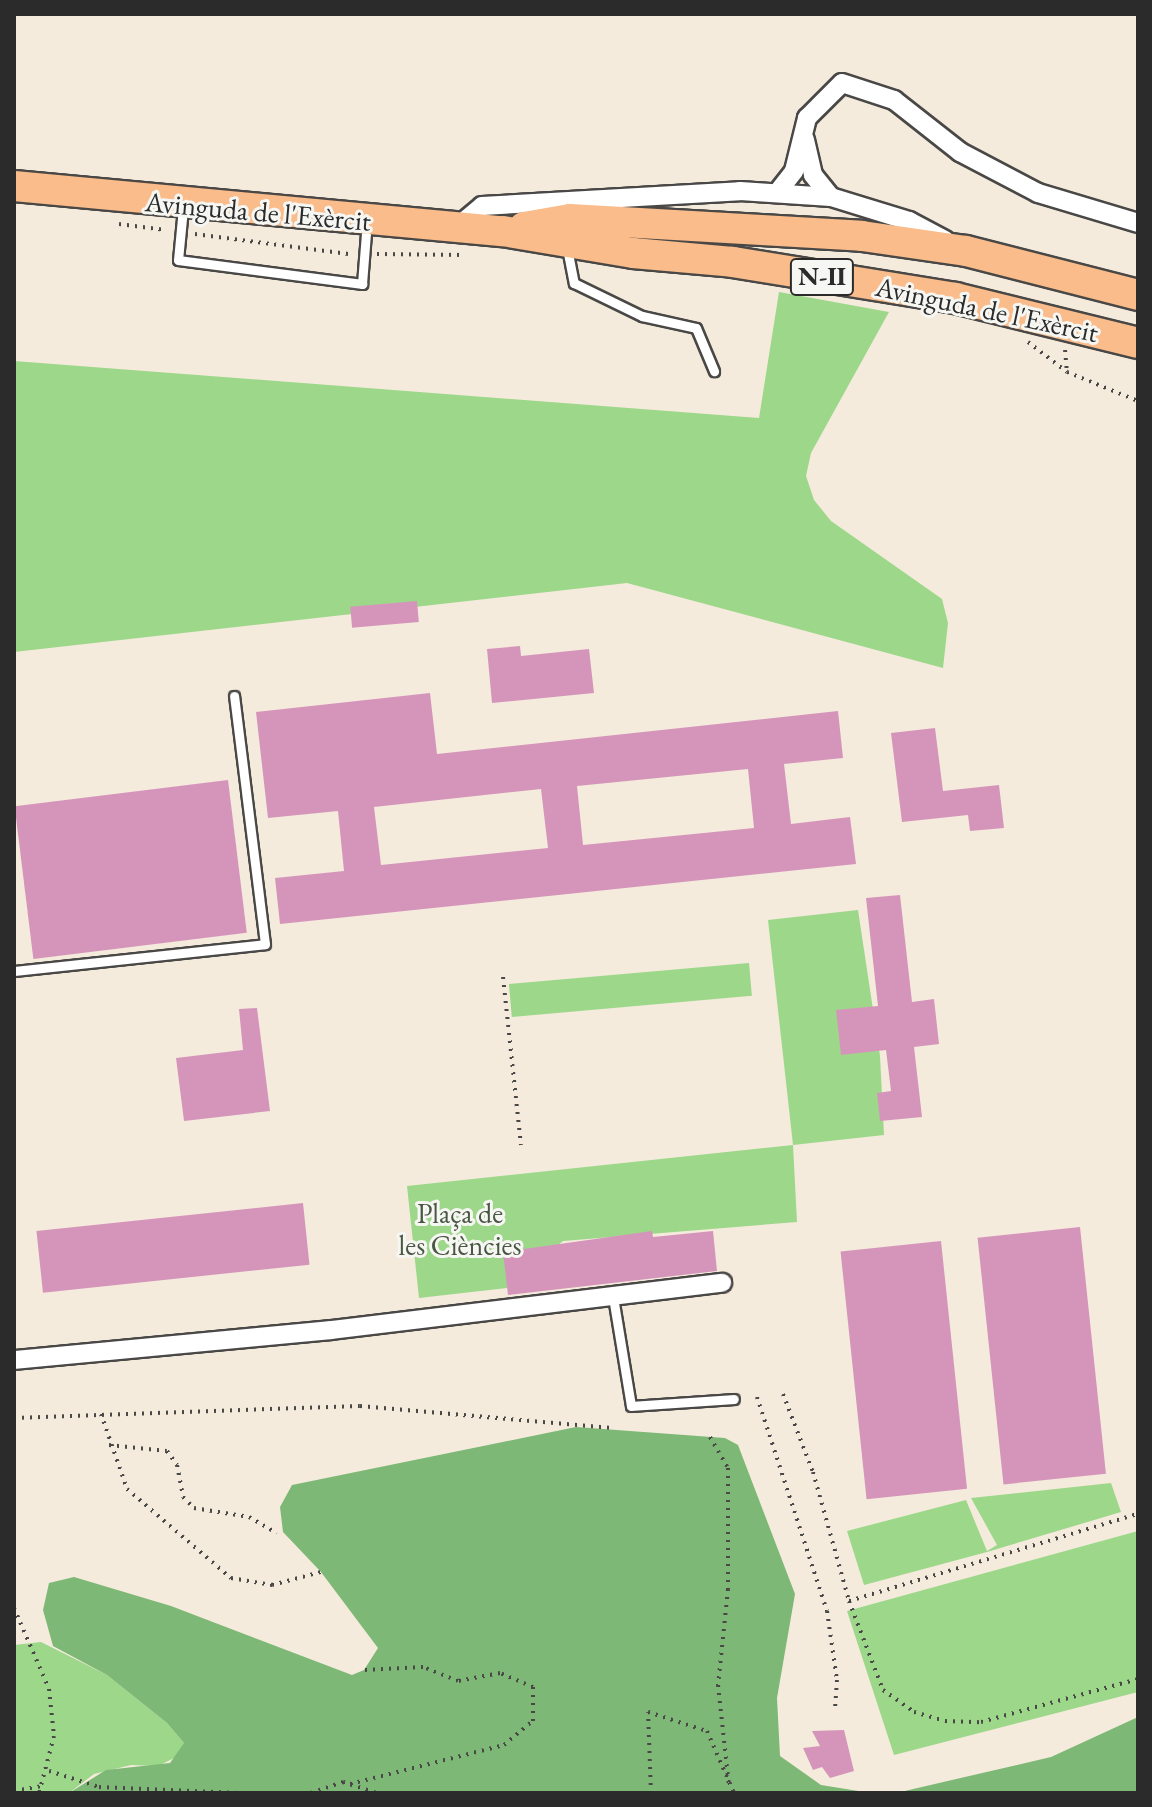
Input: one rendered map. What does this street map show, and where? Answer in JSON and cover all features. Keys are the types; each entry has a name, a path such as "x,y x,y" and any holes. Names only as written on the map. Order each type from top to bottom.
{"main road":[{"name":"Avinguda de l'Exèrcit","path":"14,186 367,221 503,231 955,298 1138,343"},
{"name":"Avinguda de l'Exèrcit","path":"503,231 570,219 780,228 966,251 1138,295"}],"street":[{"path":"777,193 794,171 805,140 807,118 822,99 842,83 866,88 894,100 960,152 1038,193 1138,223"},
{"path":"805,140 813,175 831,197"},
{"path":"456,228 482,206 777,193 831,197 909,221 966,251"},
{"path":"14,1360 722,1283"}],"lane":[{"path":"184,204 178,260 362,284 367,221"},
{"path":"565,241 574,283 642,316 696,328 714,371"},
{"path":"14,971 265,944 234,696"},
{"path":"613,1297 631,1406 734,1399"}],"path":[{"path":"1067,372 1138,401"},
{"path":"503,977 521,1145"},
{"path":"783,1394 813,1472 849,1601 883,1690 914,1712 945,1721 981,1722 1138,1679"},
{"path":"757,1397 827,1611 837,1680 835,1710"},
{"path":"14,1418 360,1406 612,1428"},
{"path":"101,1414 109,1445 127,1489 231,1578 272,1585 321,1572"},
{"path":"710,1437 728,1468 728,1589 718,1685 729,1786"},
{"path":"109,1445 167,1451 177,1465 183,1497 194,1508 249,1517 277,1533"},
{"path":"849,1601 1138,1514"},
{"path":"14,1608 49,1689 54,1736 49,1771 39,1793"},
{"path":"311,1793 504,1745 533,1721 533,1687 500,1673 458,1681 423,1667 364,1670"},
{"path":"651,1793 648,1712 707,1731 734,1793"},
{"path":"49,1771 99,1787 239,1793"},
{"path":"350,1784 376,1793"},
{"path":"14,1791 42,1786"}],"green space":[{"path":"779,292 889,312 811,453 806,476 814,500 831,521 942,599 948,623 943,668 627,583 14,652 14,361 759,418"},
{"path":"858,910 880,1056 884,1135 793,1145 768,920"},
{"path":"749,963 752,996 512,1017 509,984"},
{"name":"Plaça de les Ciències","path":"793,1145 797,1222 563,1241 507,1288 419,1298 407,1186"},
{"path":"576,1427 725,1438 738,1445 795,1594 777,1698 780,1756 821,1785 871,1793 69,1793 106,1770 170,1763 184,1743 167,1723 107,1675 53,1646 43,1610 49,1583 74,1577 171,1606 352,1675 364,1670 378,1648 321,1572 283,1532 280,1507 292,1485"},
{"path":"1111,1483 1121,1512 987,1552 864,1585 847,1531 966,1500 987,1551 997,1545 971,1498"},
{"path":"1138,1531 1138,1692 894,1755 847,1611"},
{"path":"41,1642 107,1675 167,1723 184,1743 180,1755 158,1766 131,1765 94,1774 69,1793 14,1793 14,1645"},
{"path":"1138,1717 1138,1793 896,1793 1051,1757"}],"building":[{"path":"417,601 419,622 352,628 350,607"},
{"path":"520,646 521,656 589,649 594,693 492,703 487,649"},
{"path":"430,693 437,754 838,711 843,758 784,764 791,824 850,817 856,864 280,924 275,878 344,871 338,811 268,818 256,712","holes":["748,769 754,828 583,845 577,786","541,789 548,848 381,865 374,807"]},
{"path":"935,728 943,791 999,785 1004,828 970,831 968,815 902,822 891,733"},
{"path":"228,780 247,933 33,959 15,806"},
{"path":"900,895 912,1002 934,999 939,1044 914,1047 922,1117 880,1121 877,1093 891,1091 886,1050 841,1055 836,1010 878,1006 866,898"},
{"path":"257,1008 270,1111 184,1121 176,1058 243,1050 239,1009"},
{"path":"303,1203 309,1265 43,1293 36,1231"},
{"path":"1080,1227 1106,1474 1003,1484 978,1238"},
{"path":"652,1231 653,1237 713,1231 717,1271 508,1295 503,1252"},
{"path":"941,1241 967,1489 867,1499 841,1252"},
{"path":"844,1730 854,1771 830,1778 822,1767 813,1770 803,1748 820,1746 812,1731"}]}
